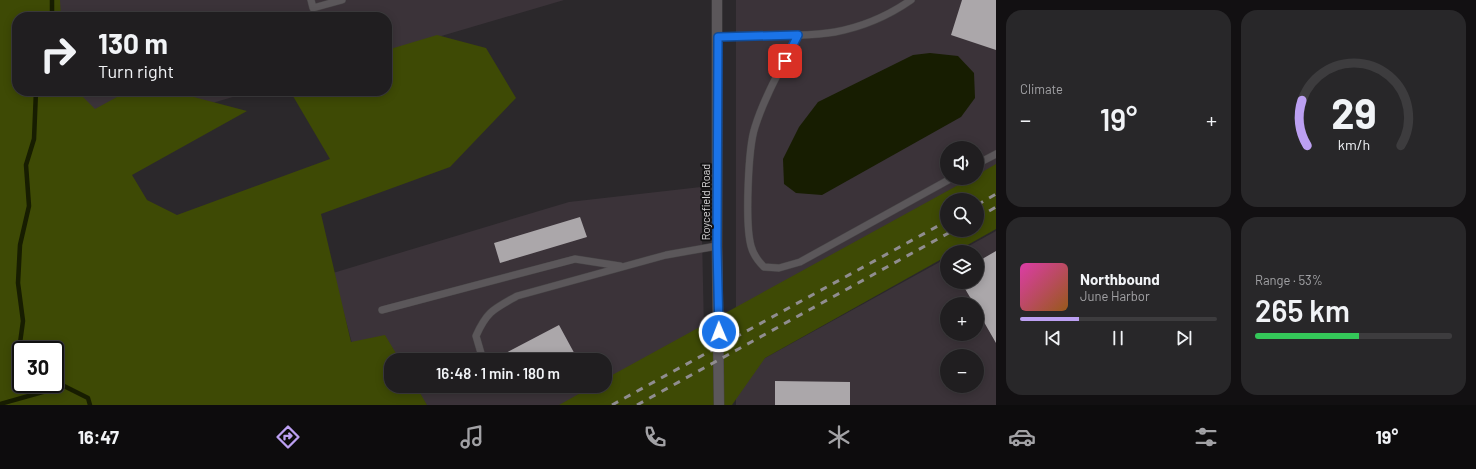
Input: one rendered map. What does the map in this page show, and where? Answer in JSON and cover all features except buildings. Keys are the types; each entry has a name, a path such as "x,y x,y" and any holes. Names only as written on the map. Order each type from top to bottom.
{"street":[{"name":"Roycefield Road","path":"717,0 717,246 719,405"}],"lane":[{"path":"311,0 313,8 342,0"},
{"path":"718,37 798,35 834,32 857,27 899,8 911,0"},
{"path":"798,35 760,111 754,129 751,147 748,209 749,234 755,256 764,267 779,268 800,262 940,185"},
{"path":"984,160 996,154"},
{"path":"481,353 476,336 483,320 495,308 517,296 666,255 717,246"},
{"path":"382,310 575,259 622,267"}],"shaded area":[{"path":"56,0 564,0 392,51 392,12 58,12"},
{"path":"736,0 996,0 996,168 984,175 984,141 940,141 940,185 965,185 950,193 940,193 940,199 736,310"},
{"path":"930,53 958,56 974,73 975,98 961,117 822,195 796,193 784,184 783,159 799,127 818,102 913,55"},
{"path":"70,96 236,96 77,143"},
{"path":"701,187 704,331 612,382 612,353 384,353 384,383 353,347 333,273 569,202"},
{"path":"996,231 996,405 736,405 736,374 940,262 940,289 984,289 984,245 971,245"},
{"path":"393,393 591,393 569,405 403,405"}],"green space":[{"path":"0,0 60,0 61,12 12,12 12,96 82,96 95,109 119,96 190,96 247,111 132,175 147,200 177,215 330,159 293,96 392,96 392,48 437,35 486,48 516,98 450,167 321,214 351,342 385,335 396,353 384,353 384,393 420,393 427,405 0,405"},
{"path":"996,164 996,229 984,236 984,193 944,193 958,185 984,185 984,171"},
{"path":"940,195 940,237 982,237 967,245 940,245 940,260 765,358 732,405 559,405 580,393 612,393 612,375"}],"waterway":[{"path":"52,0 52,12"},
{"path":"20,341 23,321 18,283 20,245 29,206 26,165 34,139 36,96"},
{"path":"0,404 64,386 88,398 90,405"}],"railway":[{"path":"984,201 996,194"},
{"path":"984,214 996,207"},
{"path":"612,405 940,225"},
{"path":"637,405 941,237"}],"route":[{"path":"719,332 717,246 718,37 798,35 785,61"}]}
